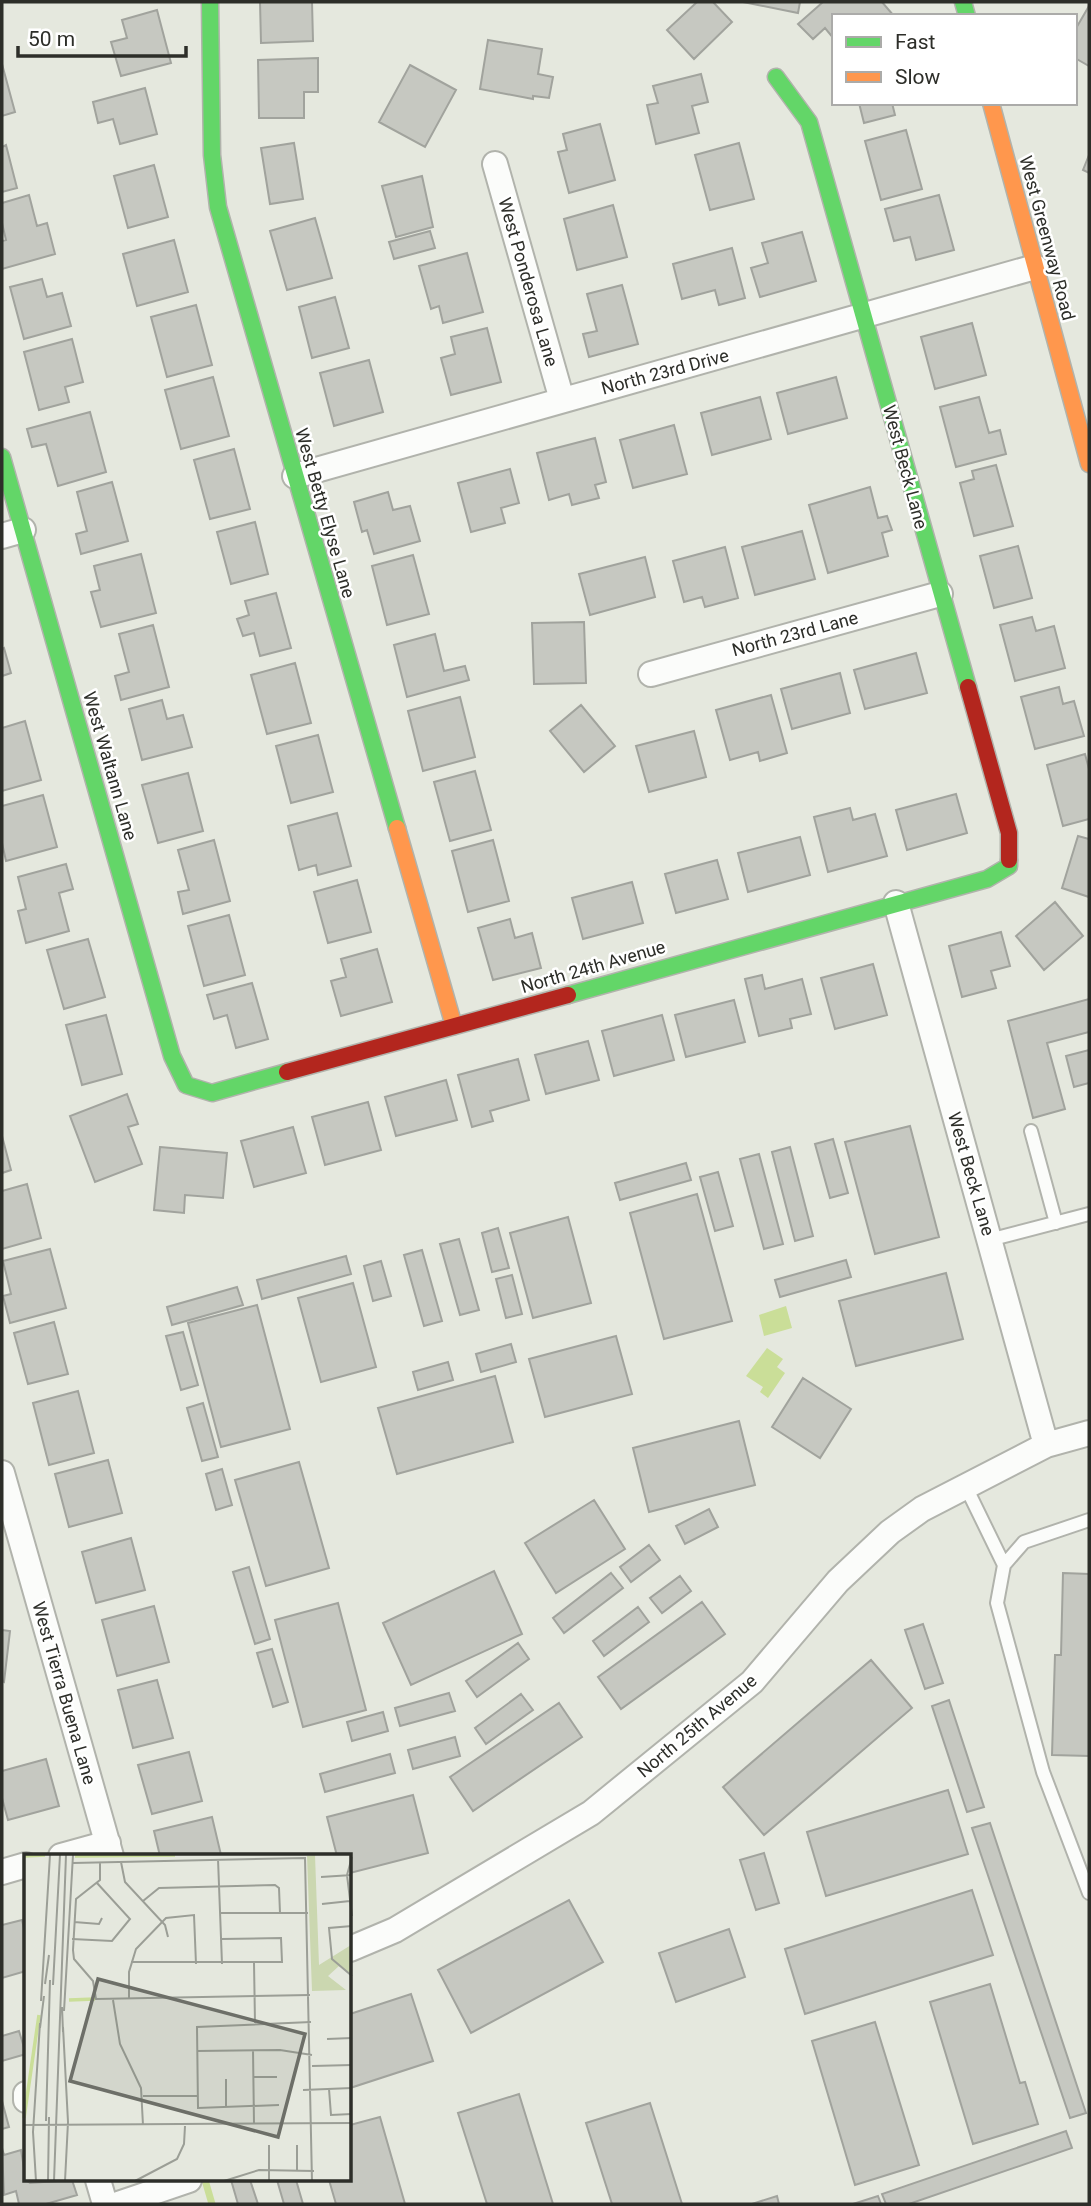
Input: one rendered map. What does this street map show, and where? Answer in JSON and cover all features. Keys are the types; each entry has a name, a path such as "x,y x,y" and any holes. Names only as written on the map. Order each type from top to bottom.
{"street":[{"name":"West Betty Elyse Lane","path":"210,2 212,155 218,207 454,1026"},
{"name":"West Beck Lane","path":"776,77 809,122 1009,833 1009,866"},
{"name":"West Greenway Road","path":"991,105 1089,464"},
{"name":"West Ponderosa Lane","path":"495,164 562,400"},
{"name":"North 23rd Drive","path":"295,476 1035,267"},
{"name":"West Waltann Lane","path":"2,457 12,533 172,1056 186,1085"},
{"name":"North 23rd Lane","path":"651,674 940,594"},
{"name":"North 24th Avenue","path":"186,1085 212,1093 987,879 1009,866"},
{"name":"West Beck Lane","path":"896,903 1046,1445"},
{"name":"North 25th Avenue","path":"352,1948 395,1930 591,1813 752,1682 838,1581 890,1532 922,1509 1046,1445 1089,1433"},
{"name":"West Tierra Buena Lane","path":"2,1473 10,1532 109,1850"},
{"path":"77,1854 109,1850"},
{"path":"2,1872 24,1866"},
{"path":"99,2182 105,2204"},
{"path":"118,2204 183,2182"}],"lane":[{"path":"1031,1131 1056,1223"},
{"path":"989,1240 1089,1214"},
{"path":"965,1485 1004,1565"},
{"path":"1089,1520 1024,1542 1004,1565 997,1603 1044,1772 1089,1893"}],"shaded area":[{"path":"786,1306 792,1328 764,1336 759,1315"},
{"path":"767,1348 783,1359 777,1367 785,1373 768,1398 760,1392 763,1387 746,1376"}],"building":[{"path":"260,2 312,2 313,41 261,43"},
{"path":"697,2 713,2 732,22 694,59 667,30"},
{"path":"743,2 800,2 798,13"},
{"path":"823,2 882,2 892,14 832,14 832,37 825,28 813,39 798,24"},
{"path":"1089,6 1089,66 1077,59 1077,27"},
{"path":"157,10 171,63 121,76 111,42 127,38 122,20"},
{"path":"488,40 542,49 538,74 553,77 549,98 533,96 533,99 480,89"},
{"path":"318,58 318,92 304,92 304,118 259,118 258,60"},
{"path":"2,64 15,112 2,116"},
{"path":"410,65 456,90 425,147 379,122"},
{"path":"701,74 708,102 692,106 699,133 656,144 647,105 658,103 653,86"},
{"path":"145,88 157,134 120,144 113,119 98,123 93,102"},
{"path":"860,105 892,105 895,115 864,123"},
{"path":"600,124 615,180 569,193 558,152 567,150 563,134"},
{"path":"906,130 922,189 881,200 865,141"},
{"path":"294,143 303,199 270,204 261,148"},
{"path":"739,143 754,199 710,210 695,155"},
{"path":"6,145 17,188 2,192 2,147"},
{"path":"1089,155 1089,173 1083,170"},
{"path":"154,165 168,217 128,228 114,176"},
{"path":"422,176 433,227 396,237 382,186"},
{"path":"29,195 37,226 47,223 55,254 2,269 2,241 6,240 2,223 2,203"},
{"path":"939,195 954,250 916,260 910,237 894,241 885,209"},
{"path":"613,205 627,257 577,270 564,219"},
{"path":"315,218 332,278 287,290 270,231"},
{"path":"430,231 435,248 394,259 389,242"},
{"path":"802,232 816,281 760,297 751,268 768,263 762,243"},
{"path":"174,240 188,292 137,306 123,254"},
{"path":"732,248 745,298 719,305 715,290 682,299 673,264"},
{"path":"467,253 483,312 443,323 439,306 431,309 419,266"},
{"path":"42,279 47,297 62,293 71,326 24,339 10,287"},
{"path":"622,285 638,344 589,357 583,334 597,331 587,294"},
{"path":"335,297 349,348 312,358 299,307"},
{"path":"196,305 212,365 167,377 151,317"},
{"path":"972,323 986,375 935,389 921,337"},
{"path":"487,328 501,382 451,395 441,358 455,354 451,337"},
{"path":"72,339 83,382 65,387 69,402 39,410 24,352"},
{"path":"369,360 383,412 334,426 320,373"},
{"path":"213,377 229,436 181,449 165,390"},
{"path":"836,377 847,418 788,434 777,393"},
{"path":"760,397 771,439 712,455 701,413"},
{"path":"979,397 989,433 1000,430 1006,454 956,467 940,407"},
{"path":"90,412 106,472 58,486 46,444 32,447 27,429"},
{"path":"674,425 687,474 633,488 620,440"},
{"path":"595,438 606,482 595,485 599,498 572,505 569,494 549,500 537,453"},
{"path":"234,449 250,509 210,519 194,460"},
{"path":"996,465 1013,526 974,536 960,483 974,479 972,471"},
{"path":"510,469 519,503 501,508 505,523 471,532 458,483"},
{"path":"112,482 128,541 81,554 76,534 87,531 77,492"},
{"path":"870,487 878,518 887,516 892,530 882,533 888,556 828,573 809,505"},
{"path":"388,492 393,510 410,506 420,541 374,554 367,530 362,532 354,502"},
{"path":"255,522 268,574 231,584 217,532"},
{"path":"802,531 815,579 755,595 742,547"},
{"path":"1018,546 1032,598 994,608 980,556"},
{"path":"725,547 738,598 705,607 702,597 684,602 673,561"},
{"path":"141,554 156,613 101,627 91,592 100,590 94,566"},
{"path":"413,555 429,614 387,625 372,566"},
{"path":"645,557 655,597 590,615 579,574"},
{"path":"276,593 291,648 260,656 254,633 243,636 237,619 249,615 245,601"},
{"path":"1032,617 1036,631 1054,626 1065,668 1015,681 1000,625"},
{"path":"584,622 586,683 534,684 532,623"},
{"path":"153,625 169,687 121,700 115,676 129,672 119,634"},
{"path":"435,634 444,671 465,666 469,680 407,697 394,645"},
{"path":"4,648 11,673 2,676 2,649"},
{"path":"916,653 927,693 865,709 854,670"},
{"path":"295,663 311,723 267,734 251,675"},
{"path":"840,673 850,713 792,729 781,689"},
{"path":"1059,687 1063,704 1074,701 1084,736 1035,749 1021,697"},
{"path":"771,695 787,753 760,761 758,752 730,760 716,710"},
{"path":"460,697 475,757 423,771 408,711"},
{"path":"162,700 167,719 183,715 192,747 142,760 129,709"},
{"path":"581,705 615,746 584,772 550,731"},
{"path":"25,721 41,780 2,791 2,728"},
{"path":"694,731 706,777 649,792 636,746"},
{"path":"318,735 333,792 291,803 276,746"},
{"path":"1085,754 1089,769 1089,819 1063,826 1047,765"},
{"path":"475,771 491,830 450,841 434,782"},
{"path":"188,773 203,831 158,843 142,785"},
{"path":"956,794 967,833 907,850 896,810"},
{"path":"43,795 57,847 6,861 2,843 2,806"},
{"path":"850,808 853,820 875,814 887,856 828,872 814,817"},
{"path":"337,813 351,866 318,875 316,865 299,870 288,826"},
{"path":"1078,836 1089,839 1089,897 1062,888"},
{"path":"800,837 810,875 748,892 738,853"},
{"path":"214,840 230,901 183,914 178,892 189,890 178,850"},
{"path":"493,840 509,901 468,912 452,851"},
{"path":"717,860 728,899 676,913 665,874"},
{"path":"66,864 73,889 59,893 69,931 26,943 18,911 26,909 18,877"},
{"path":"357,880 371,932 328,943 314,892"},
{"path":"632,882 643,923 583,939 572,898"},
{"path":"1055,902 1083,936 1044,970 1016,936"},
{"path":"229,915 245,975 204,986 188,926"},
{"path":"510,919 515,938 532,933 541,968 493,980 478,928"},
{"path":"1001,932 1010,966 991,971 996,988 962,997 949,946"},
{"path":"88,939 105,997 64,1009 47,950"},
{"path":"377,949 392,1002 341,1016 331,981 346,977 341,959"},
{"path":"873,964 887,1015 835,1029 821,978"},
{"path":"762,975 765,989 802,979 811,1014 790,1019 792,1028 759,1036 745,979"},
{"path":"252,983 268,1039 236,1048 227,1015 214,1019 207,995"},
{"path":"1089,999 1089,1032 1047,1043 1065,1109 1033,1118 1008,1021"},
{"path":"734,1000 745,1042 686,1057 675,1015"},
{"path":"106,1015 122,1074 82,1085 66,1025"},
{"path":"662,1015 674,1060 614,1076 602,1031"},
{"path":"588,1041 599,1080 546,1094 535,1055"},
{"path":"1089,1050 1089,1083 1074,1087 1066,1056"},
{"path":"518,1059 529,1100 490,1111 493,1121 472,1127 458,1075"},
{"path":"446,1080 457,1120 396,1136 385,1097"},
{"path":"127,1094 138,1124 128,1127 142,1164 95,1182 70,1116"},
{"path":"368,1102 381,1150 325,1165 312,1117"},
{"path":"910,1126 939,1237 875,1254 845,1142"},
{"path":"293,1127 306,1173 254,1187 241,1141"},
{"path":"2,1136 11,1170 2,1173"},
{"path":"833,1139 848,1193 830,1198 815,1144"},
{"path":"160,1147 227,1153 223,1198 185,1195 184,1213 154,1210"},
{"path":"790,1147 813,1236 795,1241 772,1152"},
{"path":"759,1154 783,1244 764,1249 740,1159"},
{"path":"686,1163 691,1180 620,1200 615,1183"},
{"path":"718,1172 733,1226 715,1231 700,1177"},
{"path":"27,1184 41,1238 2,1249 2,1191"},
{"path":"697,1194 732,1321 664,1339 630,1213"},
{"path":"568,1217 591,1303 533,1318 510,1233"},
{"path":"498,1228 509,1268 492,1272 482,1233"},
{"path":"459,1239 479,1310 460,1315 440,1244"},
{"path":"50,1249 66,1308 10,1323 3,1296 11,1294 3,1261"},
{"path":"422,1250 442,1321 424,1326 404,1255"},
{"path":"346,1256 351,1274 262,1299 257,1280"},
{"path":"846,1260 851,1277 780,1297 775,1280"},
{"path":"381,1261 391,1296 373,1301 364,1266"},
{"path":"946,1273 963,1339 856,1366 839,1301"},
{"path":"512,1275 522,1314 506,1318 496,1279"},
{"path":"353,1283 376,1367 321,1382 298,1298"},
{"path":"237,1287 243,1305 172,1325 167,1307"},
{"path":"257,1305 290,1429 221,1447 188,1323"},
{"path":"54,1322 68,1374 28,1384 14,1333"},
{"path":"183,1332 198,1385 181,1390 166,1336"},
{"path":"616,1336 632,1394 545,1417 529,1359"},
{"path":"511,1344 516,1362 481,1372 476,1354"},
{"path":"448,1362 453,1380 418,1390 413,1372"},
{"path":"495,1376 513,1442 397,1474 378,1408"},
{"path":"803,1378 851,1409 820,1458 772,1427"},
{"path":"78,1391 94,1453 49,1465 33,1403"},
{"path":"203,1403 218,1457 202,1461 187,1408"},
{"path":"739,1421 755,1485 649,1512 633,1448"},
{"path":"108,1460 122,1513 69,1527 55,1474"},
{"path":"299,1462 329,1568 266,1586 235,1480"},
{"path":"222,1469 232,1505 216,1510 206,1474"},
{"path":"594,1500 625,1549 556,1593 525,1543"},
{"path":"709,1509 718,1527 685,1544 676,1526"},
{"path":"131,1538 145,1590 96,1603 82,1552"},
{"path":"649,1545 660,1560 631,1582 620,1567"},
{"path":"249,1567 270,1639 255,1644 233,1572"},
{"path":"494,1571 522,1634 411,1685 383,1623"},
{"path":"611,1573 623,1588 564,1633 553,1618"},
{"path":"1063,1573 1089,1574 1089,1756 1052,1755 1055,1655 1061,1655"},
{"path":"680,1576 691,1591 662,1613 650,1598"},
{"path":"702,1602 725,1634 621,1709 598,1677"},
{"path":"338,1603 366,1710 303,1727 275,1620"},
{"path":"154,1606 169,1662 117,1676 102,1620"},
{"path":"638,1607 649,1622 604,1656 593,1641"},
{"path":"923,1624 943,1683 925,1689 905,1630"},
{"path":"2,1630 10,1631 4,1682 2,1681"},
{"path":"518,1643 529,1659 477,1697 466,1681"},
{"path":"272,1649 288,1702 273,1707 257,1653"},
{"path":"871,1660 912,1708 764,1835 723,1787"},
{"path":"157,1680 173,1738 133,1748 118,1690"},
{"path":"449,1693 455,1711 400,1726 395,1708"},
{"path":"521,1694 533,1710 486,1744 475,1728"},
{"path":"949,1700 984,1807 967,1812 932,1706"},
{"path":"559,1703 582,1737 473,1811 450,1777"},
{"path":"383,1712 388,1731 352,1741 347,1722"},
{"path":"455,1737 460,1756 413,1769 408,1750"},
{"path":"189,1752 202,1801 152,1814 138,1765"},
{"path":"390,1754 395,1773 325,1792 320,1774"},
{"path":"46,1759 59,1806 8,1820 2,1798 2,1771"},
{"path":"948,1790 968,1854 826,1896 807,1832"},
{"path":"413,1795 428,1853 352,1872 352,1854 336,1854 327,1817"},
{"path":"212,1817 221,1854 160,1854 154,1831"},
{"path":"990,1823 1086,2113 1070,2118 972,1828"},
{"path":"764,1853 779,1903 756,1910 740,1860"},
{"path":"972,1890 993,1955 805,2014 785,1949"},
{"path":"569,1900 603,1962 471,2033 438,1970"},
{"path":"22,1920 24,1972 2,1978 2,1925"},
{"path":"729,1929 745,1977 676,2002 659,1953"},
{"path":"990,1984 1020,2083 1025,2082 1038,2124 973,2144 930,2002"},
{"path":"411,1994 433,2061 352,2087 352,2013"},
{"path":"875,2022 919,2165 855,2185 812,2041"},
{"path":"19,2031 24,2055 2,2061 2,2036"},
{"path":"519,2094 553,2204 487,2204 458,2113"},
{"path":"2,2101 9,2127 2,2129"},
{"path":"650,2103 682,2204 612,2204 586,2123"},
{"path":"380,2117 405,2204 336,2204 330,2182 352,2182 352,2124"},
{"path":"1066,2131 1072,2148 909,2204 886,2204 882,2194"},
{"path":"2,2148 4,2155 21,2150 24,2182 73,2182 77,2195 46,2204 19,2204 16,2191 4,2195"},
{"path":"232,2182 251,2182 258,2204 238,2204"},
{"path":"278,2182 297,2182 303,2204 284,2204"},
{"path":"777,2196 779,2204 752,2204"},
{"path":"878,2196 881,2204 853,2204"}],"waterway":[{"path":"206,2182 212,2204"}],"traffic: fast":[{"path":"210,2 212,155 218,207 397,828"},
{"path":"963,2 966,14"},
{"path":"776,77 809,122 968,687"},
{"path":"2,457 172,1056 186,1085 212,1093 287,1072"},
{"path":"568,995 987,879 1009,866 1009,860"}],"traffic: slow":[{"path":"992,105 1089,464"},
{"path":"397,828 454,1026"}],"traffic: jam":[{"path":"968,687 1009,833 1009,860"},
{"path":"287,1072 568,995"}]}
